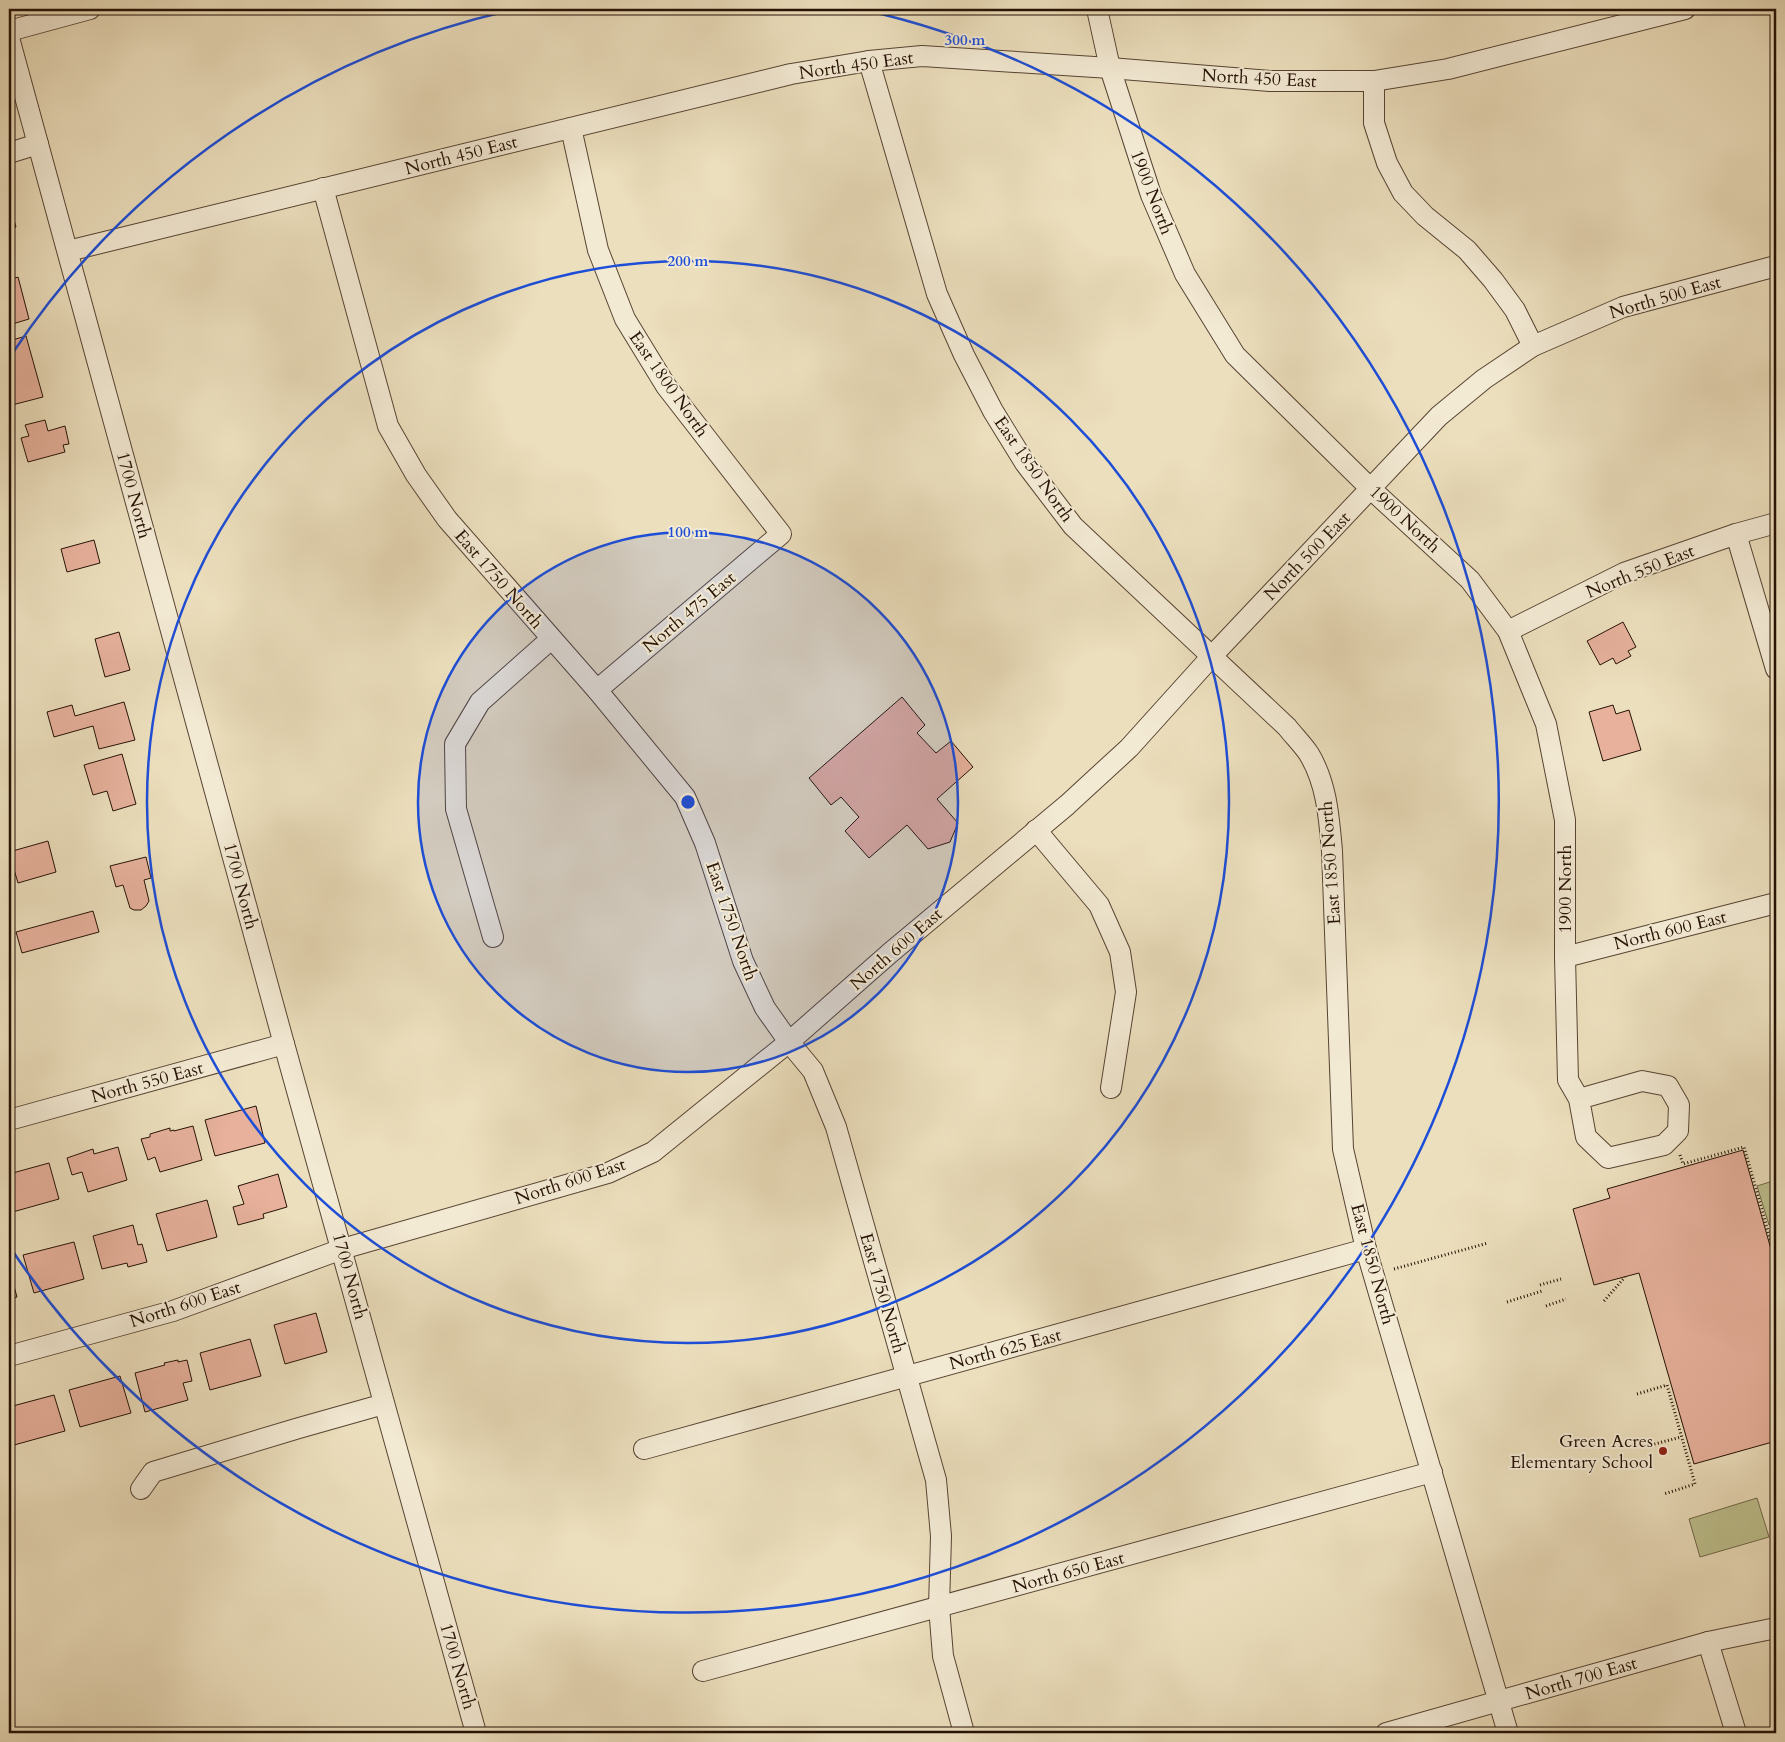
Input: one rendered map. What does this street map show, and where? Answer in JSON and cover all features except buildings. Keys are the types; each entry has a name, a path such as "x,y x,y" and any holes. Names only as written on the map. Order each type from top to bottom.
{"street":[{"path":"9,31 90,9"},
{"name":"1900 North","path":"1097,9 1110,68 1151,195 1185,274 1235,355 1371,489 1470,580 1508,631 1546,724 1565,820 1565,957 1568,1080 1579,1099"},
{"name":"North 450 East","path":"68,251 791,74 869,61 922,56 1110,68 1270,81 1374,80 1448,69 1686,9"},
{"name":"1700 North","path":"9,38 284,1044 476,1733"},
{"name":"East 1850 North","path":"869,61 938,294 964,355 993,411 1025,462 1073,526 1287,727 1308,754 1323,785 1332,851 1343,1149 1366,1249 1508,1733"},
{"path":"1374,80 1374,123 1388,163 1403,193 1425,216 1466,250 1493,280 1515,310 1533,346"},
{"name":"East 1800 North","path":"572,128 598,250 625,319 666,386 781,534"},
{"path":"9,152 38,144"},
{"name":"East 1750 North","path":"323,188 388,426 416,475 447,519 597,690 685,797 705,843 743,961 765,1008 789,1042 813,1071 836,1127 936,1480 942,1536 939,1607 943,1656 964,1733"},
{"name":"North 500 East","path":"1036,830 1129,748 1212,656 1439,416 1484,379 1533,346 1622,307 1776,266"},
{"name":"North 550 East","path":"1508,631 1624,573 1736,534 1776,523"},
{"name":"North 475 East","path":"597,690 781,534"},
{"path":"1736,534 1776,669"},
{"path":"493,937 456,809 455,744 480,702 551,639"},
{"path":"1036,830 1099,905 1120,952 1126,992 1111,1088"},
{"name":"North 600 East","path":"9,1356 173,1311 342,1249 608,1173 653,1152 789,1042 1036,830"},
{"name":"North 600 East","path":"1565,957 1776,903"},
{"name":"North 550 East","path":"9,1120 284,1044"},
{"path":"1642,1081 1668,1086 1679,1105 1678,1131 1664,1145 1608,1158 1586,1138 1579,1099 1642,1081"},
{"name":"North 625 East","path":"644,1449 1366,1249"},
{"path":"141,1489 153,1472 384,1404"},
{"name":"North 650 East","path":"703,1671 1432,1472"},
{"name":"North 700 East","path":"1386,1733 1708,1642 1776,1628"},
{"path":"1708,1642 1736,1733"}],"path":[{"path":"1678,1147 1683,1164 1744,1147 1776,1259"},
{"path":"1394,1269 1488,1243"},
{"path":"1604,1301 1625,1277"},
{"path":"1540,1285 1561,1279"},
{"path":"1507,1302 1542,1291"},
{"path":"1546,1306 1566,1299"},
{"path":"1637,1394 1667,1385 1695,1484 1664,1494"},
{"path":"1651,1446 1682,1437"}],"green space":[{"path":"1776,1180 1776,1223 1769,1225 1757,1186"},
{"path":"1757,1498 1769,1537 1700,1557 1689,1519"}],"place":[{"name":"Green Acres Elementary School","path":"1663,1451"}]}
